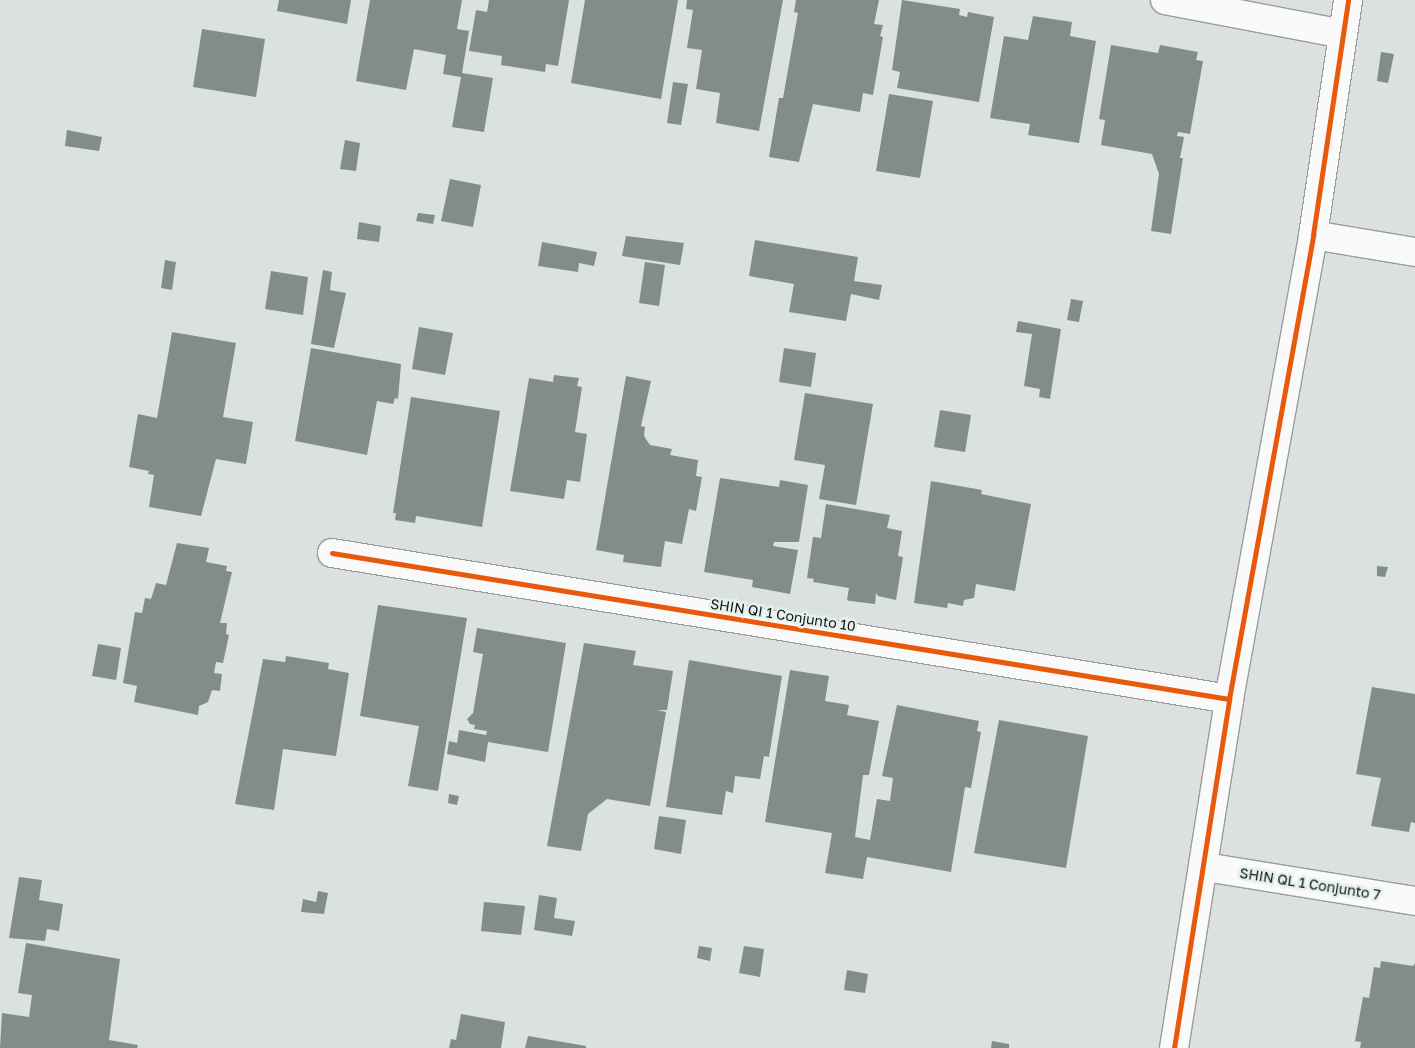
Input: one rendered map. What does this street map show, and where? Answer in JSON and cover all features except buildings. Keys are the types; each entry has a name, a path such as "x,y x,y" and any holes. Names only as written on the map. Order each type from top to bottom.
{"street":[{"path":"1165,0 1343,34"},
{"path":"1174,1048 1205,867 1230,699 1313,235 1348,0"},
{"path":"1313,235 1415,252"},
{"name":"SHIN QI 1 Conjunto 10","path":"332,553 1230,699"},
{"name":"SHIN QL 1 Conjunto 7","path":"1205,867 1415,902"}],"cycle path":[{"path":"1174,1048 1229,699 1313,235 1348,0"},
{"path":"332,553 1229,699"}]}
